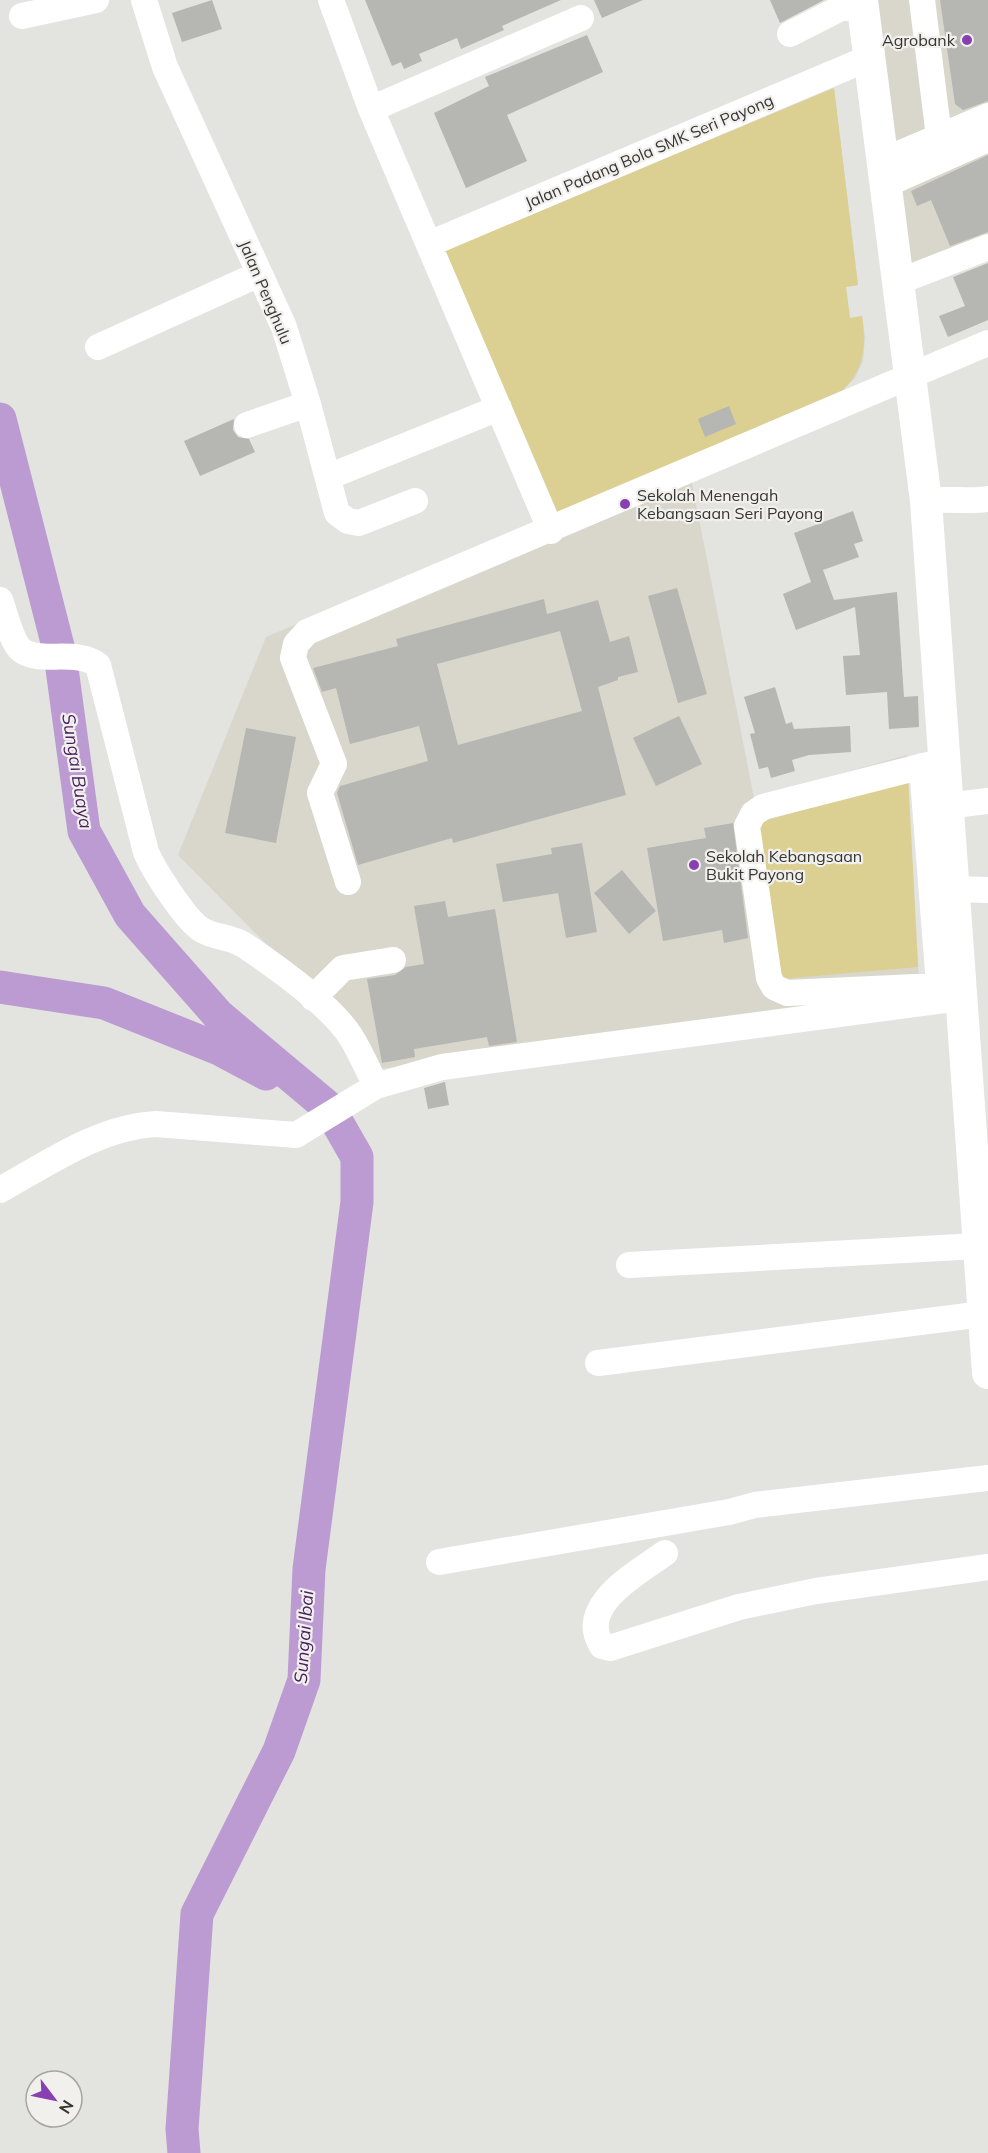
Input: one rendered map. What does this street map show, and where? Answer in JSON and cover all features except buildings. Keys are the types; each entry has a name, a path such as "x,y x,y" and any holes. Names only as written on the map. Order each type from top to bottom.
{"main road":[{"path":"862,4 926,501 933,763 946,806 952,890 952,989 978,1246 988,1373"}],"street":[{"path":"22,16 96,0"},
{"name":"Jalan Penghulu","path":"144,0 165,67 284,327 308,404 337,513 348,521 359,523 415,501"},
{"path":"332,0 371,109 551,531"},
{"path":"922,0 939,137"},
{"path":"790,34 841,8 862,4"},
{"path":"371,109 581,18"},
{"name":"Jalan Padang Bola SMK Seri Payong","path":"429,244 869,58"},
{"path":"884,173 939,137 988,116"},
{"path":"884,173 988,140"},
{"path":"898,282 988,247"},
{"path":"98,347 259,274"},
{"path":"348,882 320,793 334,764 293,658 296,644 307,632 551,531 988,343"},
{"path":"247,425 308,404"},
{"path":"328,477 499,408"},
{"path":"926,501 947,498 973,501 988,499"},
{"path":"0,600 13,638 20,649 28,653 86,657 98,665 146,852 152,866 195,925 212,934 227,936 243,944 313,998 350,1036 369,1091"},
{"path":"933,763 952,989 787,993 774,987 769,978 747,826 753,814 764,807 933,763"},
{"path":"946,806 988,801"},
{"path":"952,890 988,890"},
{"path":"313,998 343,968 393,960"},
{"path":"0,1190 102,1135 135,1125 156,1124 286,1136 306,1131 369,1091 442,1067 952,989"},
{"path":"629,1265 978,1246"},
{"path":"598,1363 983,1314"},
{"path":"439,1562 717,1514 754,1505 988,1478"},
{"path":"665,1552 606,1598 596,1622 598,1640 602,1646 610,1648 739,1607 816,1592 988,1567"}],"shaded area":[{"path":"877,0 988,0 988,240 909,271"},
{"name":"Sekolah Menengah Kebangsaan Seri Payong","path":"834,88 858,285 846,287 850,318 862,316 865,337 863,361 855,378 843,390 687,458 754,798 907,755 920,999 378,1069 358,1031 253,931 178,855 266,637 558,514 445,251"},
{"path":"834,88 858,285 846,287 850,318 862,316 863,327 864,347 856,373 843,390 558,514 445,251"},
{"path":"908,778 918,967 781,979 759,823"}],"waterway":[{"name":"Sungai Ibai","path":"0,419 60,654 84,831 130,915 218,1015 329,1108 357,1157 357,1202 309,1569 304,1680 279,1751 197,1914 182,2129 184,2153"},
{"path":"0,987 104,1003 219,1049 266,1074"}],"place":[{"name":"Agrobank","path":"967,40"},
{"name":"Sekolah Menengah Kebangsaan Seri Payong","path":"625,504"},
{"name":"Sekolah Kebangsaan Bukit Payong","path":"694,865"}],"water label":[{"name":"Sungai Buaya","path":"77,771"}]}
